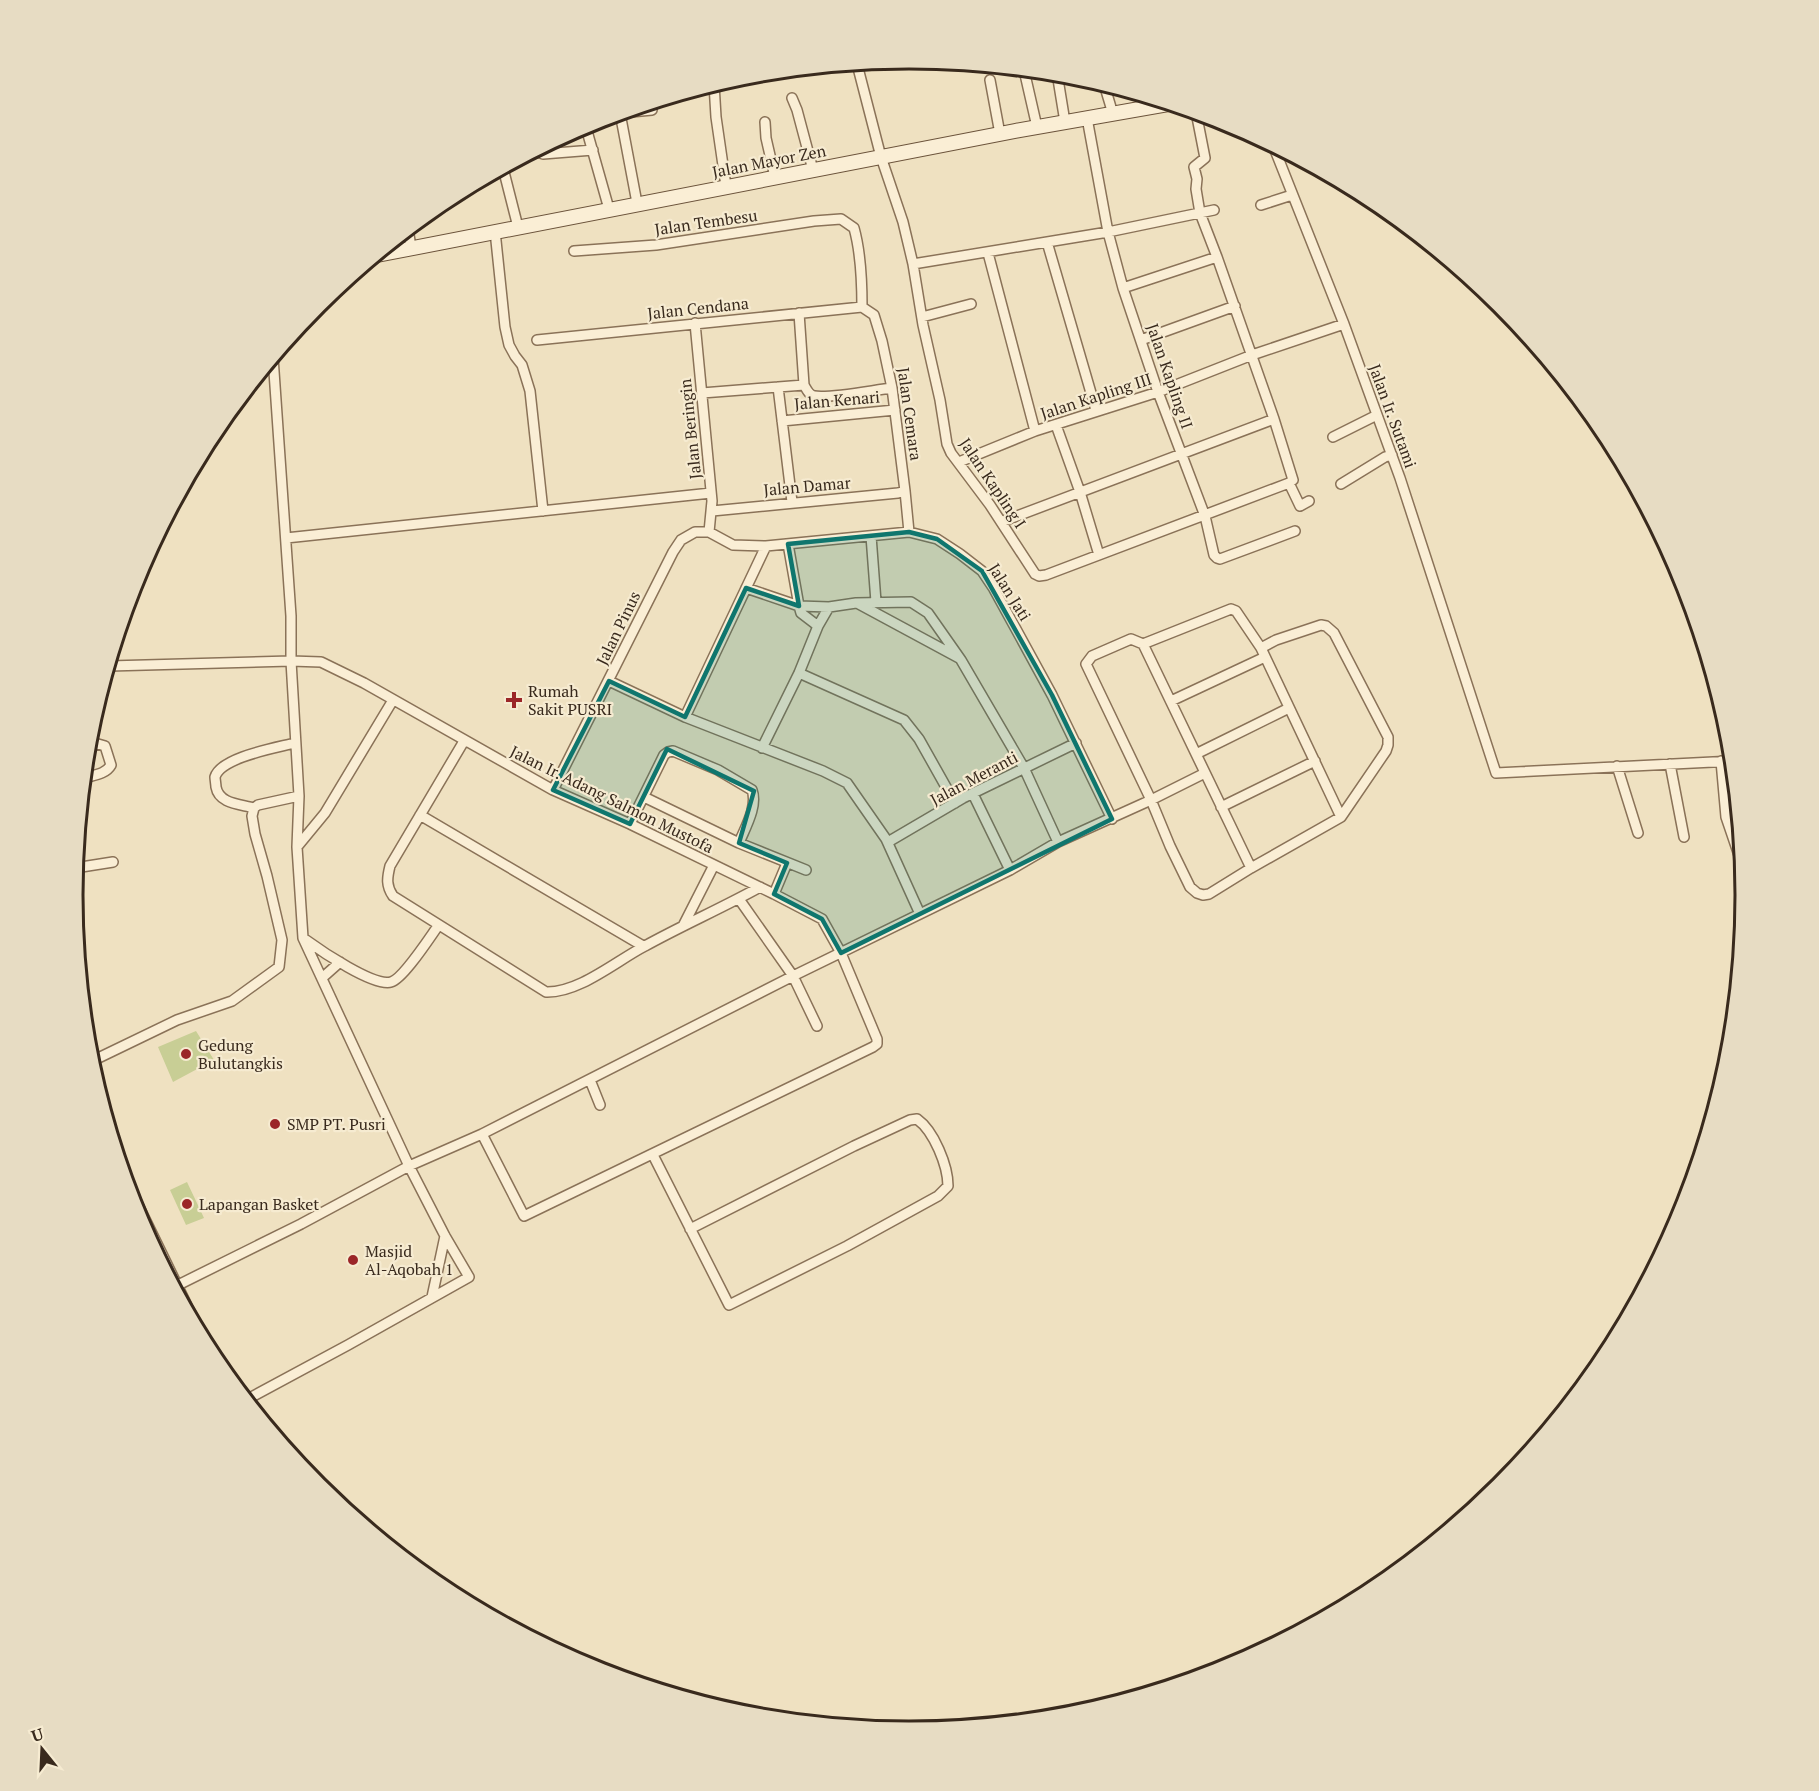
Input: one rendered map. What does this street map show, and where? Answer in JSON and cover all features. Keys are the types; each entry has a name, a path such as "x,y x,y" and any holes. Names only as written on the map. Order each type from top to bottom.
{"street":[{"name":"Jalan Kapling I","path":"859,71 881,157 903,222 948,444 1035,574 1039,576 1099,555 1289,483"},
{"path":"1026,77 1038,127"},
{"path":"990,80 1000,134"},
{"path":"1059,83 1065,122"},
{"path":"715,93 726,186"},
{"path":"1107,93 1113,114"},
{"path":"792,98 813,170"},
{"name":"Jalan Mayor Zen","path":"392,252 726,186 1154,107"},
{"name":"Jalan Kapling II","path":"1087,118 1108,232 1123,288 1217,558 1239,553 1295,531"},
{"path":"622,121 637,203"},
{"path":"765,122 766,138 775,177"},
{"path":"1198,122 1205,155 1204,160 1194,165 1200,213 1274,419 1293,478 1289,483 1300,506 1309,501"},
{"path":"588,134 609,209"},
{"path":"544,154 593,150"},
{"name":"Jalan Ir. Sutami","path":"1277,155 1344,324 1392,454 1496,773 1617,766"},
{"path":"505,175 518,227"},
{"path":"1261,205 1292,195"},
{"path":"913,264 1108,232 1215,210"},
{"name":"Jalan Tembesu","path":"574,251 656,245 841,219 854,228 857,237 862,307"},
{"path":"495,231 507,336 509,345 522,365 530,391 543,511"},
{"path":"409,238 411,248"},
{"path":"1047,242 1096,410"},
{"path":"988,253 1035,431"},
{"path":"1123,288 1217,257"},
{"path":"922,316 971,304"},
{"path":"1141,340 1235,306"},
{"name":"Jalan Cendana","path":"537,340 862,307"},
{"name":"Jalan Cemara","path":"862,307 874,315 892,388 909,532"},
{"path":"799,313 804,385 811,395 837,395 892,388"},
{"name":"Jalan Beringin","path":"695,323 711,493 712,511 709,532"},
{"name":"Jalan Kapling III","path":"959,462 1035,431 1158,392 1252,355 1344,324"},
{"path":"252,1397 469,1277 409,1166 303,938 297,847 299,796 291,661 291,616 274,368"},
{"path":"702,393 804,385"},
{"path":"778,387 792,502"},
{"name":"Jalan Kenari","path":"782,421 895,410"},
{"path":"1333,437 1377,415"},
{"path":"1001,522 1274,419"},
{"path":"1056,425 1099,555"},
{"path":"1341,484 1392,454"},
{"name":"Jalan Damar","path":"712,511 905,491"},
{"path":"286,538 711,493"},
{"name":"Jalan Pinus","path":"553,790 672,552 681,540 696,532 709,532"},
{"name":"Jalan Jati","path":"709,532 733,544 766,546 909,532 937,539 960,554 982,571 994,589 1052,695 1112,819"},
{"path":"871,536 876,602"},
{"path":"788,544 801,613 818,626"},
{"path":"685,717 766,546"},
{"path":"746,588 799,606 829,607 856,603 911,602 928,613 961,660 1024,768 1058,842"},
{"path":"856,603 961,660"},
{"path":"762,748 800,673 818,626 829,607"},
{"path":"1143,644 1231,609 1236,611 1263,652 1341,817"},
{"path":"1171,701 1263,652 1276,640 1326,626 1334,633 1388,737 1386,751 1341,817 1209,894 1203,895 1190,887 1170,846 1151,800 1086,664 1092,656 1131,639 1143,644 1251,868"},
{"name":"Jalan Ir. Adang Salmon Mustofa","path":"116,666 321,662 364,683 553,790 630,824 822,919 841,953 877,1044 652,1155"},
{"path":"800,673 904,720 919,739 955,803"},
{"path":"609,681 685,717 823,771 847,783 888,842 920,914"},
{"path":"297,847 325,813 393,700"},
{"path":"1196,754 1289,708"},
{"path":"464,741 390,866 387,882 393,896 546,992 558,992 572,988 643,946 760,887"},
{"path":"254,808 223,800 217,791 215,778 221,768 246,756 295,743"},
{"name":"Jalan Meranti","path":"888,842 955,803 1076,743"},
{"path":"92,776 108,770 111,765 105,746 97,744"},
{"path":"630,824 664,755 673,751 718,770 752,790 747,825 739,843"},
{"path":"1221,807 1315,761"},
{"path":"1721,761 1726,817 1732,823"},
{"path":"1638,833 1617,766 1724,761"},
{"path":"1670,764 1684,837"},
{"path":"180,1284 301,1224 409,1166 482,1134 793,976 1010,870 1058,842 1112,819 1206,773"},
{"path":"973,794 1010,870"},
{"path":"99,1058 177,1020 231,1001 279,967 282,940 252,816 254,808 258,805 299,796"},
{"path":"644,797 739,843 806,870"},
{"path":"420,815 643,946"},
{"path":"84,867 113,862"},
{"path":"774,894 787,863"},
{"path":"683,926 714,865"},
{"path":"739,899 793,976 817,1026"},
{"path":"303,938 325,954 368,978 392,982 401,976 438,926"},
{"path":"322,978 340,962"},
{"path":"590,1080 600,1105"},
{"path":"482,1134 524,1216 652,1155 729,1305 847,1246 938,1196 948,1186 948,1174 934,1140 923,1124 917,1119 910,1120 690,1229"},
{"path":"432,1297 445,1236"}],"highlighted area":[{"path":"909,532 937,539 982,571 1052,695 1112,819 841,953 822,919 774,894 787,863 739,843 754,791 667,749 630,824 553,790 609,681 685,717 746,588 799,606 788,544"}],"green space":[{"name":"Gedung Bulutangkis","path":"196,1031 214,1060 173,1082 158,1047"},
{"name":"Lapangan Basket","path":"187,1182 204,1218 186,1225 170,1190"}],"place":[{"name":"Rumah Sakit PUSRI","path":"514,700"},
{"name":"Gedung Bulutangkis","path":"186,1054"},
{"name":"SMP PT. Pusri","path":"275,1124"},
{"name":"Lapangan Basket","path":"187,1204"},
{"name":"Masjid Al-Aqobah 1","path":"353,1260"}]}
